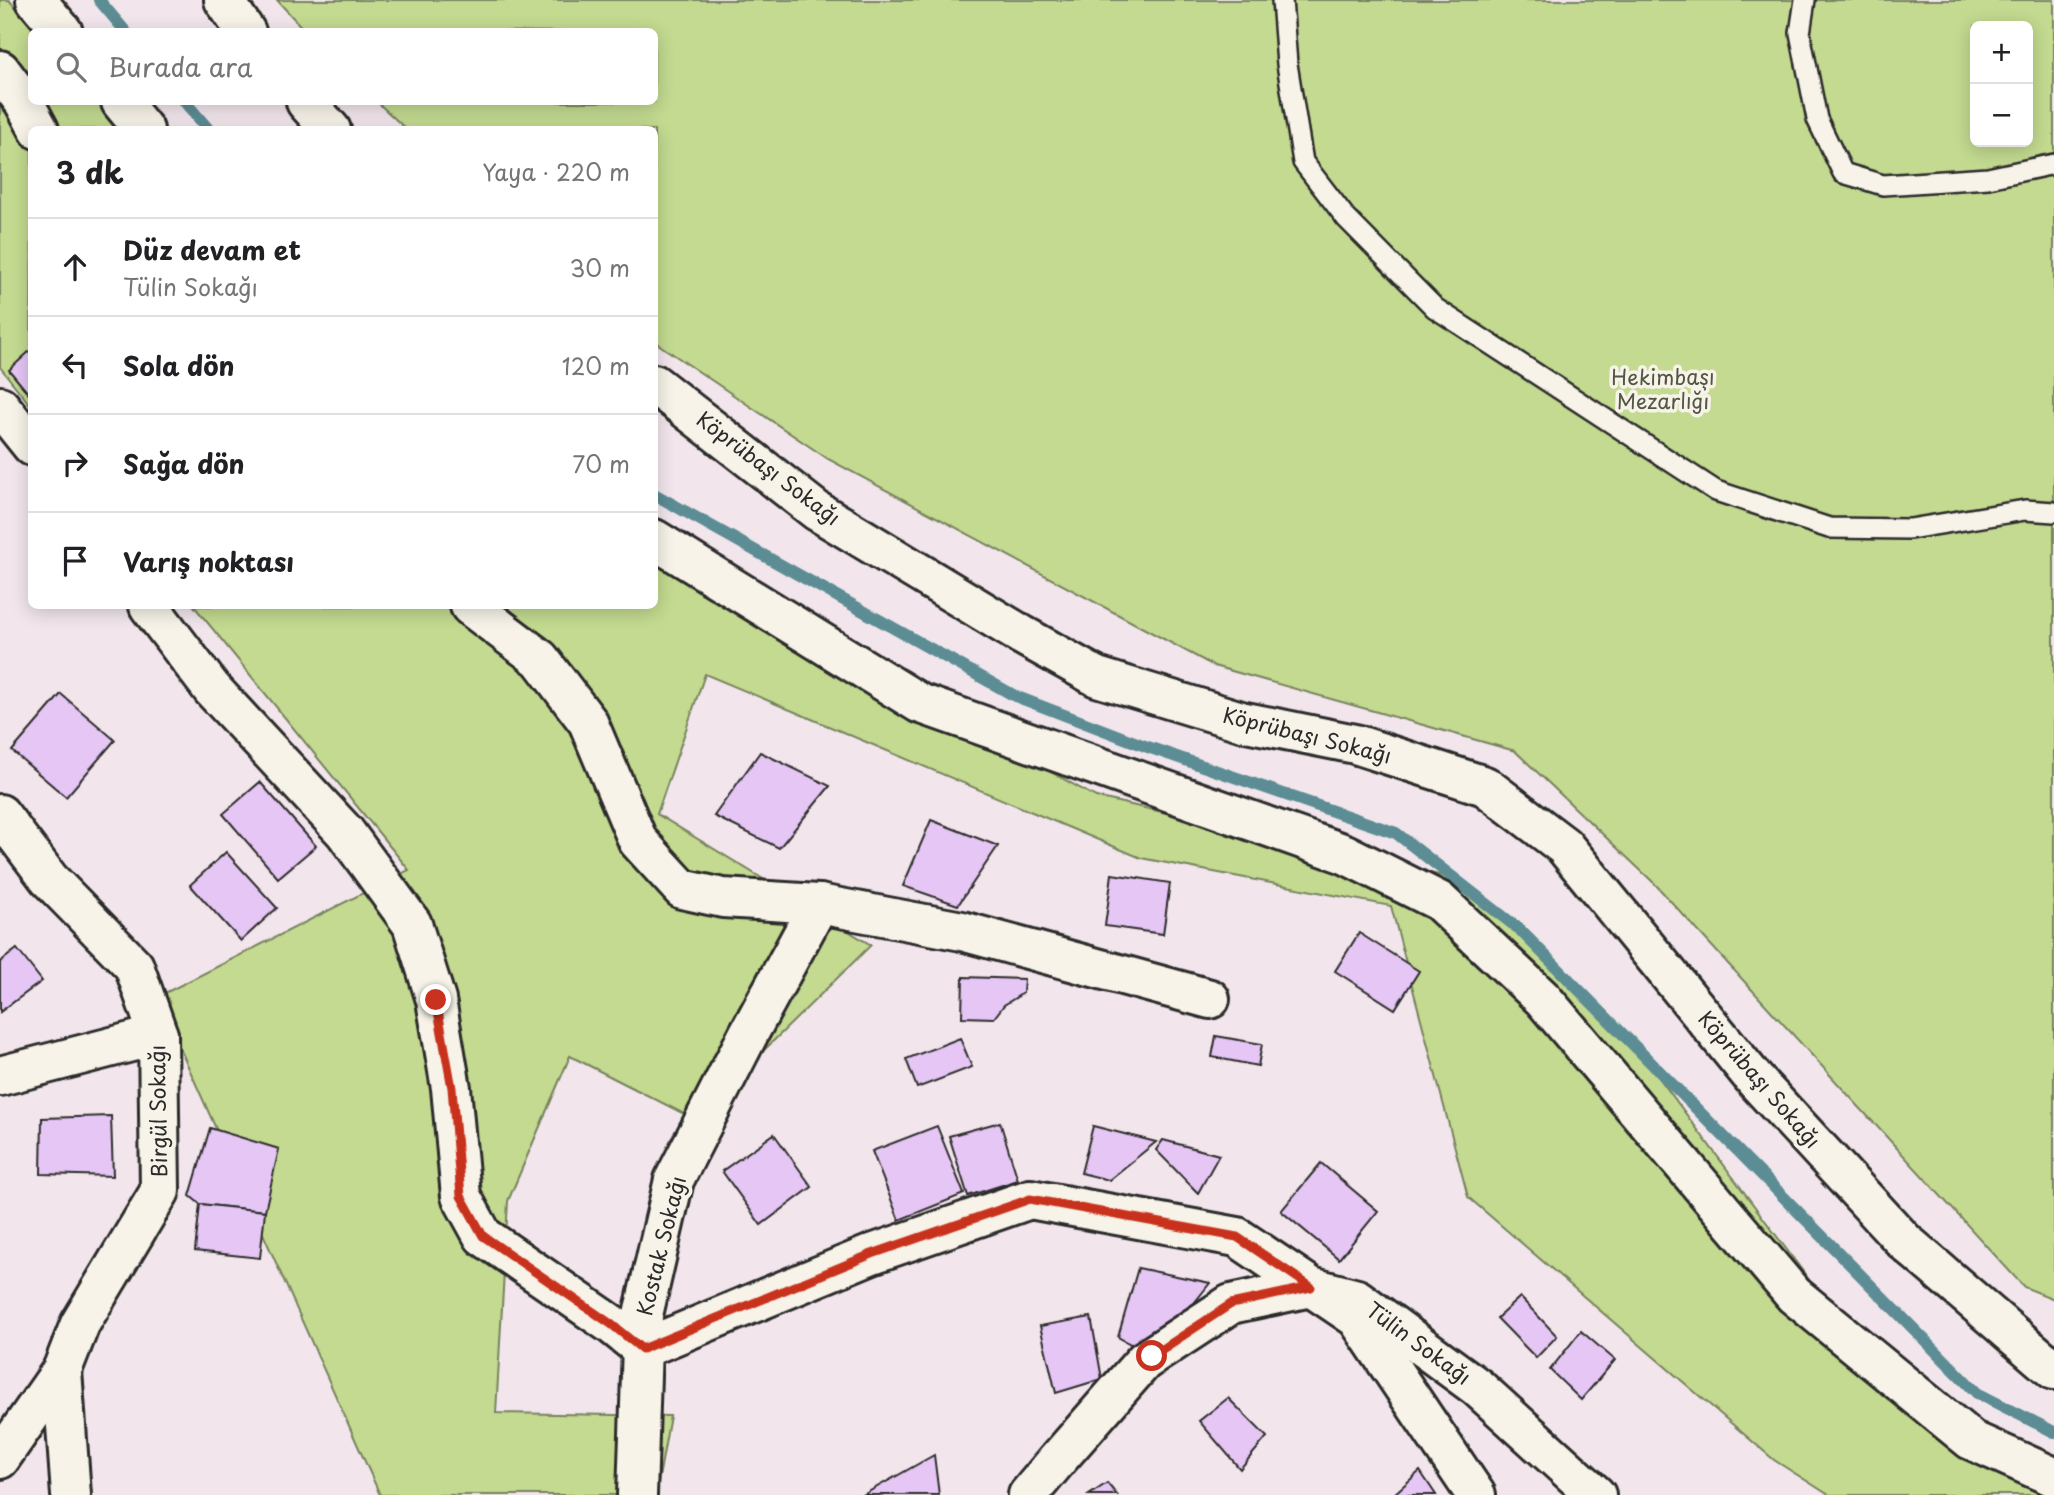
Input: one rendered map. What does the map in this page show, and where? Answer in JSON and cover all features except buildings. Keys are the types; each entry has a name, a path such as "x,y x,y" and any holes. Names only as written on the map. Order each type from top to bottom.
{"street":[{"path":"36,0 59,28"},
{"path":"224,0 243,28"},
{"path":"0,70 24,102 36,126"},
{"path":"123,105 141,126"},
{"path":"309,105 327,126"},
{"name":"Köprübaşı Sokağı","path":"658,387 817,511 1022,635 1097,677 1241,721 1354,744 1485,786 1564,846 1755,1080 1903,1241 2054,1370"},
{"path":"0,406 28,441"},
{"path":"658,541 919,703 1345,854 1439,901 1543,999 1794,1295 1971,1440 2054,1477"},
{"path":"151,609 212,688 345,832 412,925 436,1000 443,1038 452,1088 461,1196 483,1236 611,1324 642,1349 872,1254 1030,1199 1237,1237 1357,1318 1476,1495"},
{"path":"474,609 541,659 588,722 638,841 682,889 723,898 819,904 962,931 1210,999"},
{"name":"Birgül Sokağı","path":"0,814 49,879 134,966 158,1035 160,1191 80,1324 62,1370 0,1460"},
{"name":"Kostak Sokağı","path":"637,1495 643,1315 674,1180 819,904"},
{"path":"0,1076 158,1035"},
{"name":"Tülin Sokağı","path":"1028,1495 1144,1361 1231,1304 1311,1287 1357,1299 1368,1307 1477,1387 1596,1495"},
{"path":"62,1370 71,1495"}],"lane":[{"path":"1282,0 1287,64 1303,163 1346,218 1434,307 1716,491 1829,528 1910,529 2025,510 2054,512"},
{"path":"1805,0 1800,33 1817,119 1843,173 1883,185 1987,178 2054,164"}],"green space":[{"path":"0,0 9,0 34,28 28,28 28,105 103,105 122,126 28,126 28,402 0,367"},
{"name":"Hekimbaşı Mezarlığı","path":"277,0 2054,0 2054,1299 2024,1287 1655,884 1515,751 1214,666 828,459 658,344 658,126 403,126 380,105 658,105 658,28 302,28"},
{"path":"658,554 1096,797 1461,880 1628,1036 1888,1386 2054,1495 1829,1495 1774,1460 1468,1197 1391,906 1141,858 705,674 657,814 871,945 694,1119 570,1056 508,1201 496,1413 670,1416 656,1495 380,1495 157,997 409,870 196,609 658,609"}],"waterway":[{"path":"99,0 123,28"},
{"path":"188,105 206,126"},
{"path":"658,496 1015,696 1145,746 1396,833 1519,929 1977,1393 2054,1432"}],"route":[{"path":"436,1000 452,1088 461,1196 483,1236 611,1324 642,1349 872,1254 1030,1199 1237,1237 1311,1287 1231,1304 1152,1356"}]}
